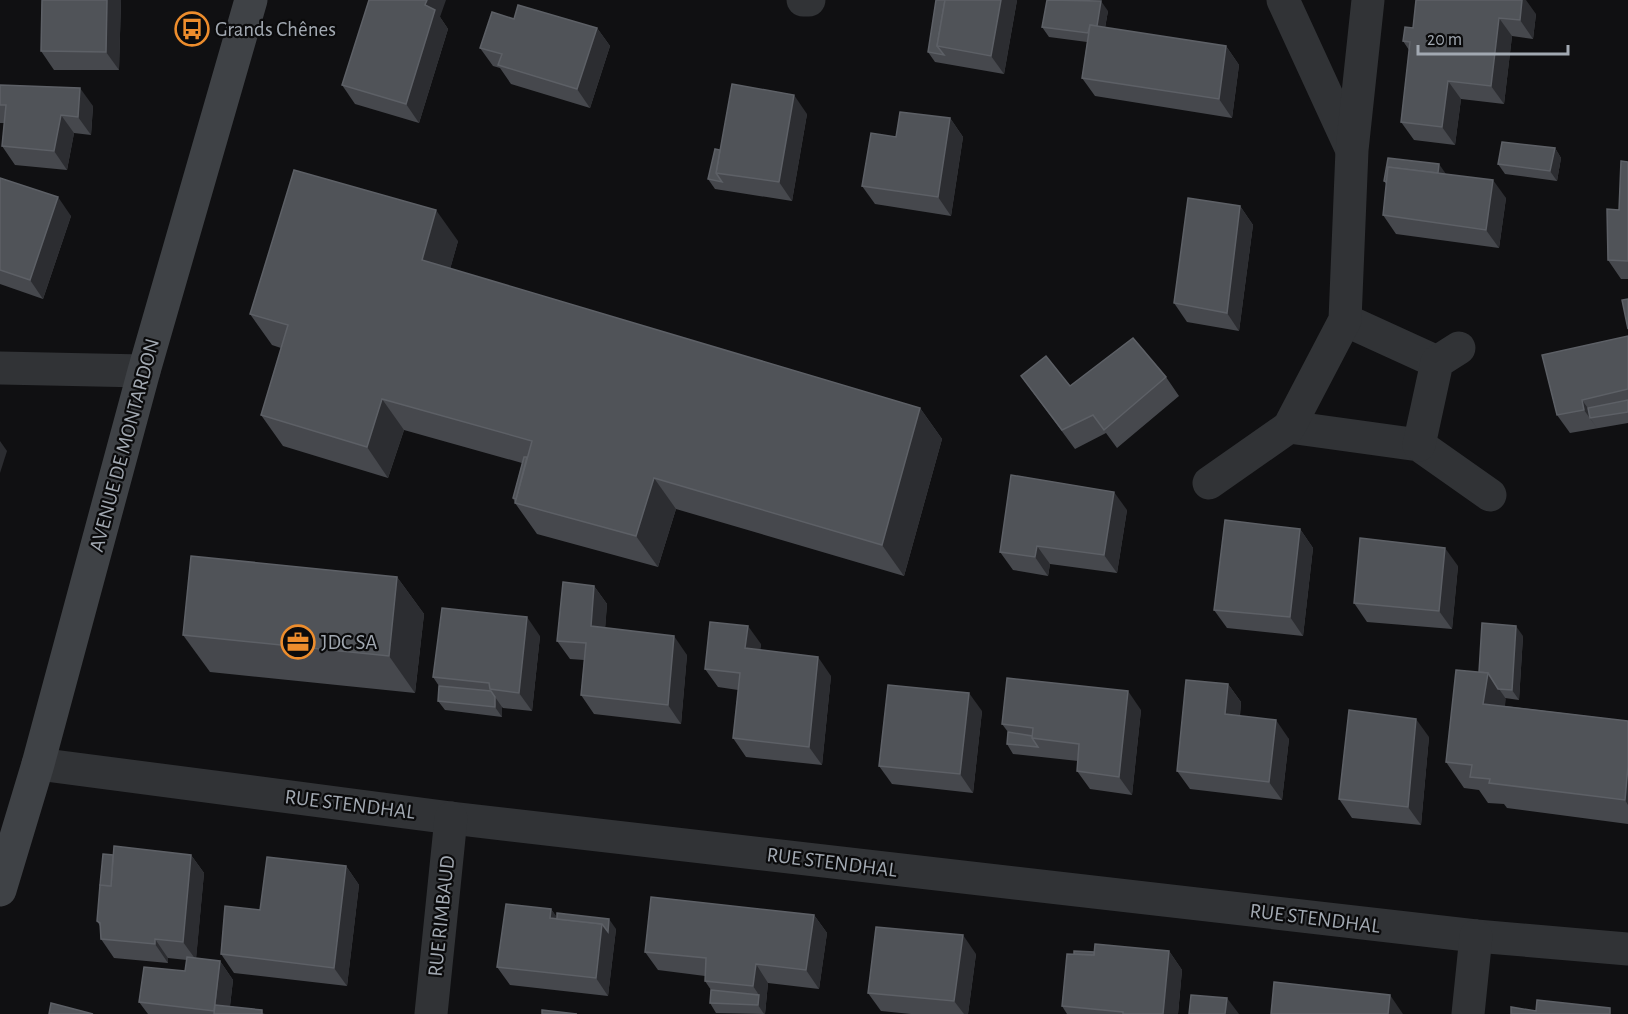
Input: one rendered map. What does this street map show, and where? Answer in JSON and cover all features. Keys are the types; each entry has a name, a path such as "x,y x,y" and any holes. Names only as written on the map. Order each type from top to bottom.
{"street":[{"name":"AVENUE DE MONTARDON","path":"0,890 38,764 144,371 251,0"},
{"path":"803,0 809,0"},
{"path":"1283,0 1352,150"},
{"path":"1209,483 1288,427 1345,320 1352,150 1368,0"},
{"path":"1345,320 1448,355 1419,445"},
{"path":"0,368 144,371"},
{"path":"1288,427 1419,445 1490,495"},
{"name":"RUE STENDHAL","path":"38,764 451,818 1476,936 1628,949"},
{"name":"RUE RIMBAUD","path":"431,1014 451,818"},
{"path":"1468,1014 1476,936"}],"building":[{"path":"42,0 107,0 106,52 41,51"},
{"path":"369,0 427,0 425,5 435,10 406,104 342,85"},
{"path":"936,0 945,0 937,46 944,55 928,52"},
{"path":"945,0 1001,0 991,56 937,46"},
{"path":"1047,0 1101,1 1097,26 1090,25 1088,33 1042,27"},
{"path":"1416,0 1522,0 1520,20 1499,18 1491,86 1448,81 1442,127 1401,122 1410,42 1403,41 1405,27 1413,28"},
{"path":"518,5 597,28 577,89 498,65 502,54 480,48 492,12 514,19"},
{"path":"1090,25 1226,46 1219,99 1082,78"},
{"path":"732,84 794,95 779,182 716,173"},
{"path":"0,85 80,88 78,117 61,115 54,151 2,146 6,105 0,105"},
{"path":"900,112 950,118 938,197 862,186 871,133 896,137"},
{"path":"1502,142 1555,148 1550,171 1498,164"},
{"path":"715,149 720,150 716,173 722,182 708,179"},
{"path":"1388,158 1439,164 1438,173 1388,167 1387,182 1384,181"},
{"path":"1621,161 1628,162 1628,261 1608,260 1607,209 1619,210"},
{"path":"1388,167 1493,180 1486,230 1383,215"},
{"path":"294,170 436,210 422,260 920,408 882,545 654,478 636,536 515,503 532,441 382,399 367,447 261,415 288,325 250,314"},
{"path":"0,178 58,197 30,280 0,270"},
{"path":"1188,198 1240,206 1227,313 1174,303"},
{"path":"1628,299 1628,329 1622,300"},
{"path":"1628,336 1628,389 1582,400 1584,410 1557,415 1542,355"},
{"path":"1133,338 1166,377 1104,430 1093,415 1062,430 1021,376 1046,356 1070,386"},
{"path":"1628,400 1628,412 1590,418 1588,408"},
{"path":"524,457 527,457 516,499 513,498"},
{"path":"1011,475 1114,492 1104,555 1037,546 1035,557 1000,552"},
{"path":"1225,520 1300,529 1290,617 1214,610"},
{"path":"1360,538 1445,548 1439,611 1354,603"},
{"path":"191,556 397,577 389,656 183,635"},
{"path":"563,582 594,586 591,626 674,636 668,705 581,695 586,643 557,641"},
{"path":"442,608 527,617 519,693 490,689 489,683 433,677"},
{"path":"710,622 748,626 745,648 818,657 809,747 733,738 740,673 705,669"},
{"path":"1482,623 1516,626 1512,690 1498,689 1488,673 1479,672"},
{"path":"1456,670 1488,673 1483,704 1628,721 1625,800 1489,783 1490,779 1470,777 1472,765 1446,762"},
{"path":"1007,678 1128,691 1119,777 1077,771 1079,744 1032,738 1033,728 1002,724"},
{"path":"1186,680 1228,684 1225,714 1276,720 1269,782 1177,771"},
{"path":"888,685 969,693 960,774 879,766"},
{"path":"439,686 491,691 495,697 495,707 438,701"},
{"path":"1349,710 1416,719 1408,807 1339,799"},
{"path":"1008,732 1032,736 1038,747 1007,744"},
{"path":"114,846 191,855 183,942 155,939 155,944 101,939 100,923 97,921 100,885 111,886"},
{"path":"103,854 113,855 111,886 100,885"},
{"path":"267,857 346,866 334,968 221,954 225,906 260,910"},
{"path":"651,897 814,915 806,970 756,964 753,986 705,981 706,958 645,952"},
{"path":"506,904 551,909 550,918 602,924 596,978 497,967"},
{"path":"557,913 609,919 608,932 602,924 557,919"},
{"path":"876,927 963,935 954,1001 868,993"},
{"path":"1095,944 1169,951 1163,1014 1123,1014 1123,1012 1062,1006 1067,954 1094,955"},
{"path":"1074,951 1094,952 1094,955 1074,954"},
{"path":"187,957 220,961 214,1011 139,1002 144,967 185,971"},
{"path":"1274,982 1390,995 1388,1014 1271,1014"},
{"path":"711,990 759,995 758,1005 710,1003"},
{"path":"1191,995 1227,998 1225,1014 1189,1014"},
{"path":"1537,1000 1610,1008 1610,1014 1511,1014 1511,1007 1536,1011"},
{"path":"51,1003 93,1014 49,1014"},
{"path":"215,1005 262,1010 262,1014 214,1014"},
{"path":"542,1010 577,1014 542,1014"}],"place":[{"name":"Grands Chênes","path":"192,29"},
{"name":"JDC SA","path":"298,642"}]}
